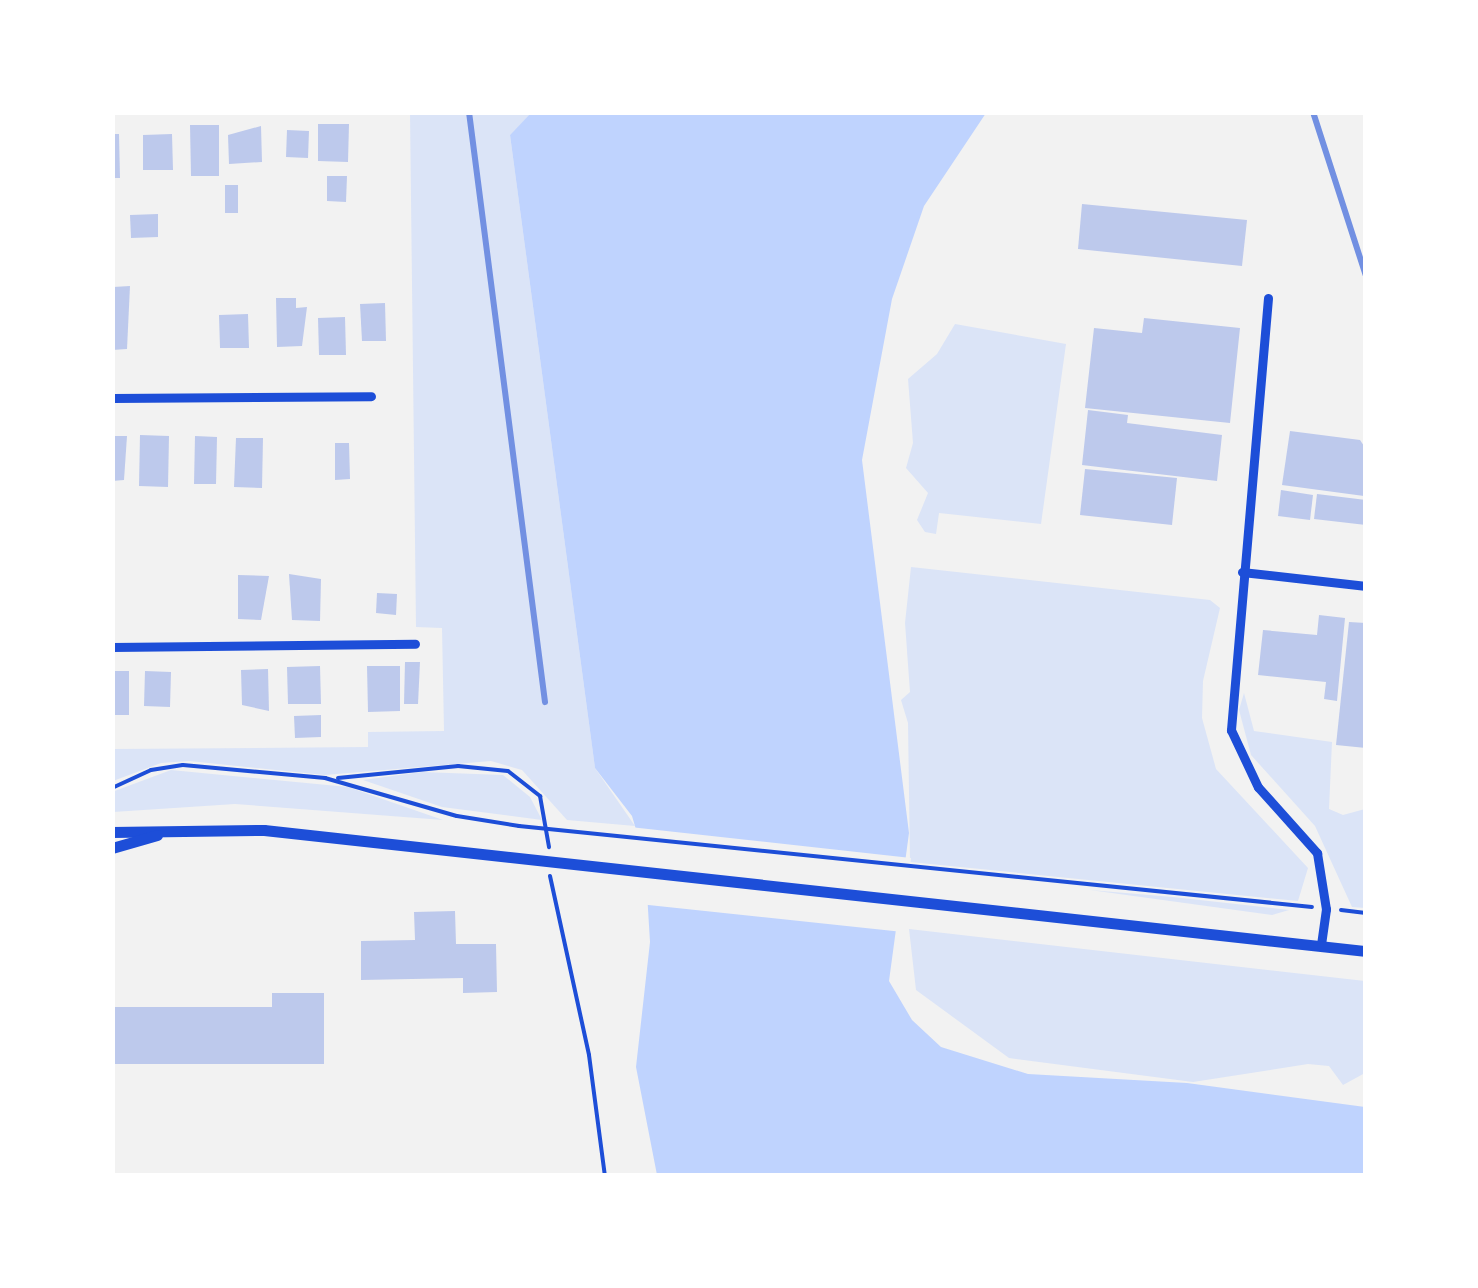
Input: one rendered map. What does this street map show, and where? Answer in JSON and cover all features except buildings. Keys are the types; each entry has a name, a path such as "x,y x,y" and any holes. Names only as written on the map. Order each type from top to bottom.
{"main road":[{"path":"112,848 180,829"},
{"path":"112,832 264,830 1039,910 1366,951"}],"street":[{"path":"1268,298 1229,701 1235,750 1258,787 1309,838 1324,876 1326,909 1321,946"},
{"path":"112,398 371,396"},
{"path":"1242,572 1366,586"},
{"path":"112,647 415,644"}],"path":[{"path":"112,788 150,770 182,765 333,779 458,766 508,771 540,796 549,848"},
{"path":"333,779 457,816 519,826 1366,913"},
{"path":"550,867 552,904 589,1054 605,1176"}],"shaded area":[{"path":"410,113 532,113 510,135 595,768 635,826 567,820 522,770 491,761 325,775 189,761 161,763 113,781 113,749 368,747 368,732 444,731 442,628 416,627"},
{"path":"955,324 1066,344 1041,524 939,513 936,534 925,532 917,520 928,493 906,468 913,443 908,379 937,354"},
{"path":"911,567 1210,600 1220,608 1203,681 1202,718 1216,769 1308,868 1298,901 910,862 908,723 901,700 910,692 905,623"},
{"path":"1244,693 1254,731 1332,742 1329,809 1343,815 1365,809 1365,908 1352,907 1315,826 1251,755 1239,710"},
{"path":"171,770 348,787 443,820 235,804 113,812 112,792"},
{"path":"422,772 503,775 530,797 542,820 442,807 363,780"},
{"path":"1090,890 1173,897 1289,910 1272,915"},
{"path":"909,929 1365,981 1365,1073 1343,1085 1329,1066 1308,1064 1193,1082 1009,1058 916,990"}],"water":[{"path":"532,112 986,113 924,206 892,299 862,460 909,833 889,981 912,1020 941,1047 1028,1074 1187,1083 1365,1107 1365,1175 657,1175 636,1067 650,942 645,860 632,816 595,768 510,135"}],"pier":[{"path":"630,827 911,858 903,932 639,904 640,860"}],"railway":[{"path":"469,112 545,702"},
{"path":"1313,112 1366,276"}]}
